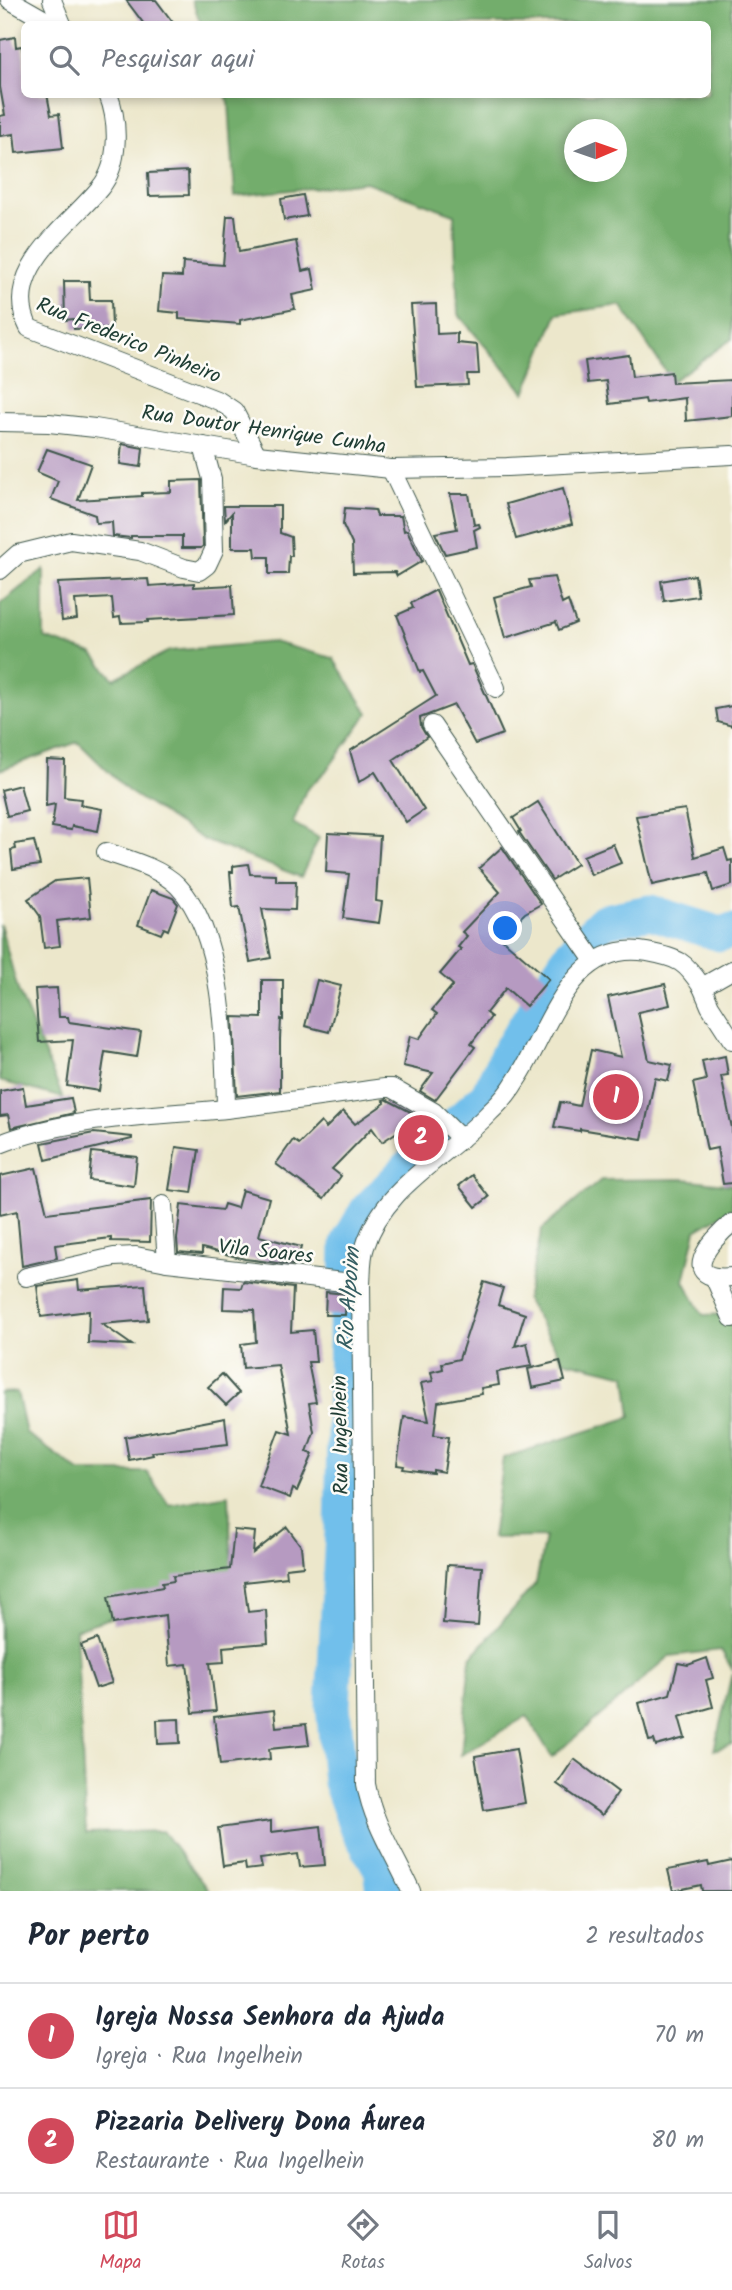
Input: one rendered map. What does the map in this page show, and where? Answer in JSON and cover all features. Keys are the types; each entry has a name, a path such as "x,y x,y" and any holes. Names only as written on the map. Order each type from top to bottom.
{"street":[{"path":"10,0 47,21"},
{"path":"52,0 61,21"},
{"path":"9,271 36,242 101,187 111,167 116,141 115,110 110,98"},
{"name":"Rua Frederico Pinheiro","path":"5,297 18,319 29,328 234,411 257,455"},
{"name":"Rua Doutor Henrique Cunha","path":"0,422 84,426 257,455 391,469 507,467 732,455"},
{"path":"0,570 18,554 71,541 140,551 199,571 207,565 214,550 212,479 203,446"},
{"path":"391,469 496,688"},
{"path":"432,725 594,960 619,953 642,951 667,956 688,966 732,1040"},
{"path":"106,852 148,867 177,886 196,912 211,955 222,1010 226,1109"},
{"name":"Rua Ingelhein","path":"411,1891 374,1816 366,1784 360,1283 364,1249 373,1225 405,1185 490,1113 517,1080 559,1001 594,960"},
{"path":"702,988 732,970"},
{"path":"0,1144 24,1135 137,1116 226,1109 385,1088 392,1088 434,1112 460,1139"},
{"path":"163,1205 167,1262"},
{"path":"732,1223 701,1261 706,1275 724,1278 732,1318"},
{"name":"Vila Soares","path":"26,1277 114,1257 135,1256 167,1262 360,1283"}],"green space":[{"path":"192,0 732,0 732,339 672,381 621,305 557,314 525,393 458,314 454,214 366,182 235,196 227,98 711,98 711,21 200,21"},
{"path":"44,569 44,638 93,654 114,679 169,651 273,642 333,658 368,713 327,770 306,790 293,823 319,838 301,877 204,840 128,791 78,742 0,770 0,604"},
{"path":"0,924 18,990 63,1098 0,1081"},
{"path":"684,1179 732,1185 732,1209 696,1230 684,1281 703,1315 732,1314 732,1669 721,1650 670,1656 552,1757 527,1716 461,1755 470,1659 536,1583 545,1537 492,1538 503,1458 631,1417 626,1375 563,1360 526,1299 542,1229 601,1180"},
{"path":"17,1392 26,1433 80,1472 147,1472 169,1505 229,1495 232,1579 76,1629 86,1833 162,1831 209,1891 0,1891 0,1393"},
{"path":"732,1673 732,1744 714,1750"}],"building":[{"path":"126,0 156,0 172,21 142,21"},
{"path":"15,37 16,47 21,46 21,98 48,98 51,115 59,114 63,148 16,153 14,134 0,136 0,116 5,115 0,87 0,40"},
{"path":"188,171 189,195 149,196 148,173"},
{"path":"303,195 307,216 284,220 281,199"},
{"path":"227,216 235,216 239,252 296,241 302,271 312,269 316,290 292,295 295,309 240,320 240,324 179,319 179,313 159,311 162,276 182,277 183,262 223,265"},
{"path":"64,281 89,281 90,300 111,300 112,328 74,329 73,319 65,320"},
{"path":"436,304 437,334 457,333 457,343 477,345 479,374 467,374 468,385 417,387 411,305"},
{"path":"629,355 632,377 671,372 672,383 732,380 732,416 686,421 685,398 646,403 645,399 609,404 606,381 588,383 585,361"},
{"path":"122,444 143,448 141,467 120,464"},
{"path":"47,449 91,464 78,500 171,492 171,481 201,480 203,546 182,548 182,536 113,536 112,522 96,523 95,515 51,499 58,481 37,472"},
{"path":"563,488 572,524 516,539 506,504"},
{"path":"450,494 469,494 474,525 479,524 480,527 474,530 477,547 445,554 435,533 457,529"},
{"path":"224,506 280,506 280,533 291,537 292,556 289,556 288,574 269,574 269,557 256,557 255,548 232,548 232,513 225,521"},
{"path":"345,508 375,510 377,516 401,516 404,531 407,530 422,561 397,576 395,572 353,573 352,544 343,525"},
{"path":"695,575 698,596 664,601 661,581"},
{"path":"554,577 562,604 568,601 576,623 559,630 556,622 505,638 494,597 531,587 529,580"},
{"path":"148,579 149,586 194,583 194,587 232,585 234,615 121,623 120,617 114,618 112,598 75,600 77,619 62,621 58,583"},
{"path":"436,590 468,665 472,664 503,734 475,744 454,705 420,718 421,727 427,737 393,760 424,810 406,822 375,772 359,782 350,751 436,696 423,671 420,672 397,615 413,608 411,603"},
{"path":"732,706 732,726 718,722 716,709"},
{"path":"47,760 65,761 64,797 81,799 80,805 102,809 98,831 72,826 71,830 52,827 55,804 46,806"},
{"path":"20,785 27,811 7,816 1,790"},
{"path":"538,802 577,864 552,880 519,832 521,831 513,818"},
{"path":"685,809 695,857 724,848 728,861 732,860 732,885 713,891 708,873 652,885 636,816"},
{"path":"328,833 380,836 376,901 382,902 379,923 343,918 349,874 326,872"},
{"path":"34,841 40,865 13,869 11,850 16,849 15,844"},
{"path":"613,844 621,863 591,875 583,856"},
{"path":"502,847 541,904 525,913 500,937 549,979 526,1006 506,988 486,1013 491,1017 471,1044 475,1047 435,1100 420,1091 433,1073 403,1066 410,1036 419,1039 437,1014 432,1010 453,985 440,974 461,949 458,947 467,936 462,932 500,892 479,868"},
{"path":"248,864 250,874 276,875 276,881 296,881 295,910 262,909 271,958 250,962 239,907 233,908 230,872 233,872 233,866"},
{"path":"87,878 91,917 57,921 60,946 44,948 40,916 28,899 55,881"},
{"path":"151,890 173,898 178,904 168,930 164,928 161,934 138,925"},
{"path":"262,980 283,980 280,1091 237,1096 233,1017 262,1018"},
{"path":"317,980 341,986 329,1032 305,1026"},
{"path":"665,984 670,1005 638,1012 649,1060 672,1065 668,1081 655,1078 642,1139 554,1127 560,1102 579,1106 591,1050 621,1057 608,997"},
{"path":"57,988 59,1017 68,1017 69,1022 141,1032 137,1057 105,1052 99,1091 67,1086 73,1040 39,1042 35,989"},
{"path":"725,1056 728,1075 721,1076 732,1128 732,1183 723,1184 717,1148 707,1150 693,1083 706,1080 702,1061"},
{"path":"23,1087 26,1105 71,1098 74,1113 11,1128 8,1115 0,1116 0,1091"},
{"path":"386,1099 422,1118 437,1138 417,1152 400,1130 382,1142 372,1128 332,1169 341,1176 324,1199 276,1164 293,1140 299,1144 321,1122 326,1128 343,1111 355,1124 385,1103 383,1100"},
{"path":"94,1133 132,1139 46,1160 42,1143"},
{"path":"176,1147 199,1150 192,1193 169,1190"},
{"path":"92,1152 137,1157 134,1186 89,1180"},
{"path":"36,1168 47,1213 151,1200 150,1242 111,1241 111,1238 55,1245 57,1258 22,1266 17,1211 0,1215 0,1176"},
{"path":"472,1175 489,1197 476,1207 459,1186"},
{"path":"242,1190 269,1198 259,1236 301,1247 294,1265 245,1259 202,1248 202,1254 178,1252 181,1205 222,1210 224,1204 237,1208"},
{"path":"78,1280 79,1290 145,1285 148,1320 102,1324 132,1345 88,1343 89,1311 41,1317 37,1286"},
{"path":"243,1282 293,1288 291,1332 313,1330 316,1362 308,1362 316,1402 309,1403 314,1432 307,1452 313,1454 297,1491 293,1489 290,1498 258,1486 279,1430 291,1434 278,1365 243,1368 241,1344 256,1342 254,1310 223,1309 224,1287 241,1288"},
{"path":"484,1282 503,1288 498,1305 525,1314 515,1346 527,1343 532,1366 497,1372 499,1385 481,1388 482,1394 438,1402 434,1435 449,1437 444,1472 403,1469 404,1466 397,1465 404,1417 429,1421 421,1383 433,1381 431,1372 443,1369 442,1363 459,1359"},
{"path":"326,1292 346,1294 345,1315 325,1315"},
{"path":"560,1361 565,1381 532,1388 528,1369"},
{"path":"222,1374 239,1393 226,1405 208,1387"},
{"path":"225,1418 228,1444 152,1452 153,1455 129,1460 125,1437"},
{"path":"287,1527 301,1546 303,1566 286,1568 287,1577 244,1582 248,1612 266,1610 268,1643 223,1647 224,1662 210,1663 216,1711 193,1713 187,1664 169,1666 165,1615 113,1624 108,1597 163,1587 162,1583 174,1581 173,1576 230,1569 234,1530 255,1532 253,1553"},
{"path":"447,1565 482,1567 478,1626 443,1623"},
{"path":"97,1639 112,1683 96,1688 81,1645"},
{"path":"707,1658 713,1678 706,1680 713,1707 679,1717 685,1738 656,1746 654,1740 649,1741 639,1703 670,1694 678,1663 688,1665"},
{"path":"274,1710 276,1727 306,1724 309,1745 269,1749 270,1759 220,1765 214,1717"},
{"path":"179,1719 180,1743 158,1744 157,1720"},
{"path":"516,1749 525,1803 484,1810 475,1756"},
{"path":"574,1759 618,1792 602,1815 557,1784"},
{"path":"271,1821 271,1832 321,1826 325,1865 300,1867 298,1854 260,1859 262,1868 246,1870 245,1863 223,1866 218,1828"},
{"path":"732,1861 732,1891 702,1891 701,1885 673,1891 668,1870 708,1862 709,1866"}],"waterway":[{"name":"Rio Alpoim","path":"384,1891 381,1869 356,1826 340,1782 333,1706 342,1532 348,1243 367,1210 407,1169 487,1096 509,1051 569,956 604,921 650,912 720,934 732,931"}],"place":[{"name":"Igreja Nossa Senhora da Ajuda","path":"616,1097"},
{"name":"Pizzaria Delivery Dona Áurea","path":"421,1138"}]}
